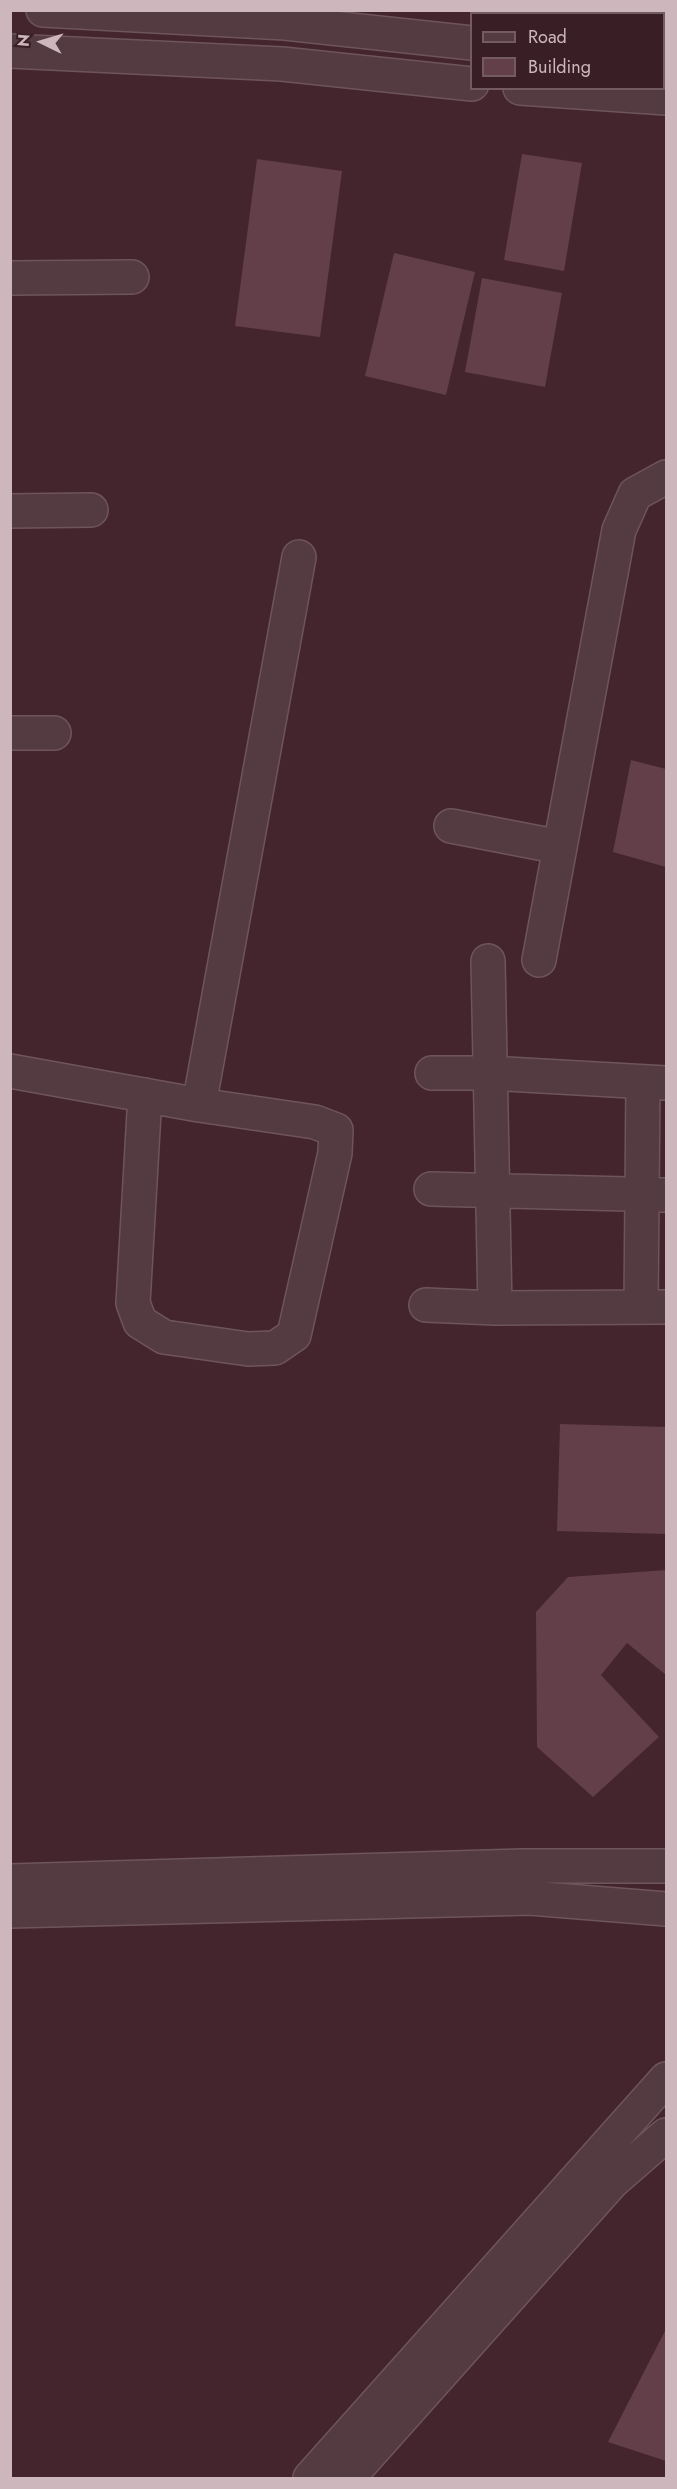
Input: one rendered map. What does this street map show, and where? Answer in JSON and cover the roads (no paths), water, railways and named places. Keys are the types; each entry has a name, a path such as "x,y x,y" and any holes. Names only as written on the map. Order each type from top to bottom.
{"street":[{"path":"43,10 285,23 470,43"},
{"path":"10,51 282,64 470,84"},
{"path":"549,90 666,98"},
{"path":"10,278 132,277"},
{"path":"539,960 619,530 635,494 666,477"},
{"path":"10,511 91,510"},
{"path":"199,1105 299,557"},
{"path":"10,733 54,733"},
{"path":"451,826 560,847"},
{"path":"488,961 495,1308"},
{"path":"10,1071 145,1095 199,1105 315,1122 336,1130 335,1153 294,1335 275,1348 248,1349 164,1337 140,1322 133,1303 145,1095"},
{"path":"426,1305 495,1308 654,1308 655,1083 489,1073 432,1072"},
{"path":"431,1189 654,1195"},
{"path":"10,1911 522,1866 666,1866"},
{"path":"10,1881 530,1898 666,1909"},
{"path":"310,2478 666,2079"},
{"path":"348,2478 612,2182 666,2135"}]}
